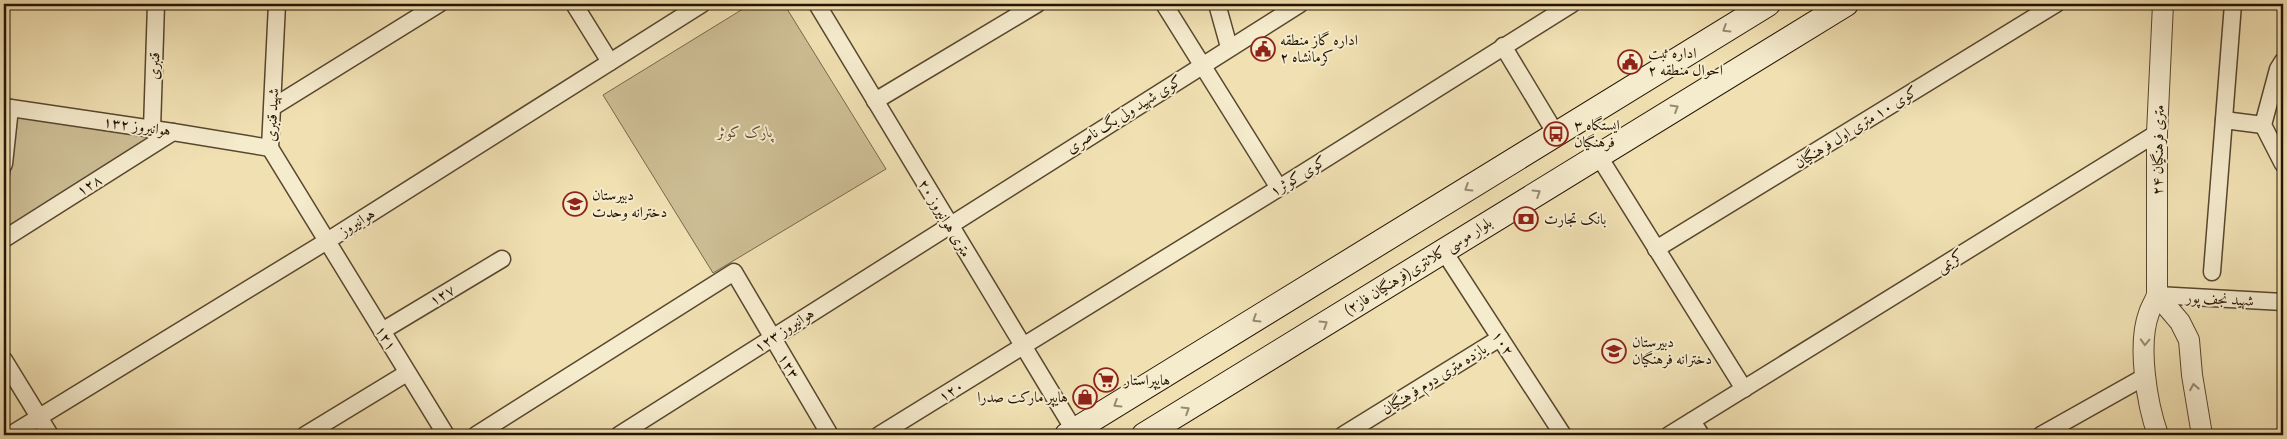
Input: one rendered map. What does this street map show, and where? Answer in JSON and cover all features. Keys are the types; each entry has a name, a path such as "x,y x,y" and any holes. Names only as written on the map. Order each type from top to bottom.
{"main road":[{"path":"1073,434 1768,4"},
{"name":"بلوار موسی کلانتری(فرهنگیان فاز۲)","path":"1144,435 1846,4"}],"street":[{"name":"قنبری","path":"152,129 156,4"},
{"name":"شهید قنبری","path":"277,4 270,148 327,241"},
{"path":"272,106 439,4"},
{"path":"574,4 610,62"},
{"name":"هوانیروز","path":"10,435 327,241 702,4"},
{"name":"۲۰ متری هوانیروز","path":"817,4 1023,346 1073,434"},
{"path":"875,100 1037,4"},
{"path":"1164,4 1279,188"},
{"path":"1217,4 1230,47"},
{"name":"کوی شهید ولی بگ ناصری","path":"949,225 1300,4"},
{"name":"کوی کوثر۱","path":"1023,346 1572,4"},
{"name":"کوی ۱۰ متری اول فرهنگیان","path":"1656,249 2056,4"},
{"name":"۲۴ متری فرهنگیان","path":"2158,435 2152,419 2146,376 2144,340 2148,314 2157,295 2157,132 2163,4"},
{"path":"2212,272 2233,4"},
{"path":"1503,46 1556,134"},
{"path":"2283,60 2278,68 2263,125 2283,164"},
{"name":"هوانیروز ۱۳۲","path":"7,108 270,148"},
{"path":"4,164 7,108"},
{"path":"2224,120 2263,125"},
{"name":"۱۲۸","path":"4,239 174,132"},
{"name":"کریمی","path":"1669,435 2157,132"},
{"path":"1598,155 1744,389"},
{"name":"۱۲۳ هوانیروز","path":"619,435 949,225"},
{"name":"۱۲۱","path":"327,241 446,435"},
{"name":"۱۰۲","path":"1443,250 1563,435"},
{"name":"۱۲۷","path":"382,331 502,259"},
{"name":"۱۲۳","path":"476,435 734,272 830,435"},
{"path":"2157,295 2180,322 2189,340 2192,375 2202,435"},
{"name":"شهید نجف پور","path":"2157,295 2283,302"},
{"name":"یازده متری دوم فرهنگیان","path":"1343,435 1500,338"},
{"name":"۱۲۰","path":"879,435 1023,346"},
{"path":"4,360 50,435"},
{"path":"304,435 407,373"},
{"path":"2041,435 2146,376"},
{"path":"1692,421 1701,435"}],"green space":[{"name":"پارک کوثر","path":"751,4 784,4 886,169 713,273 603,95"},
{"path":"18,116 157,135 4,232 4,218"}],"place":[{"name":"اداره گاز منطقه ۲ کرمانشاه","path":"1263,49"},
{"name":"اداره ثبت احوال منطقه ۲","path":"1630,62"},
{"name":"ایستگاه ۳ فرهنگیان","path":"1556,134"},
{"name":"دبیرستان دخترانه وحدت","path":"575,204"},
{"name":"بانک تجارت","path":"1526,219"},
{"name":"دبیرستان دخترانه فرهنگیان","path":"1614,351"},
{"name":"هایپراستار","path":"1106,380"},
{"name":"هایپر مارکت صدرا","path":"1085,397"}]}
